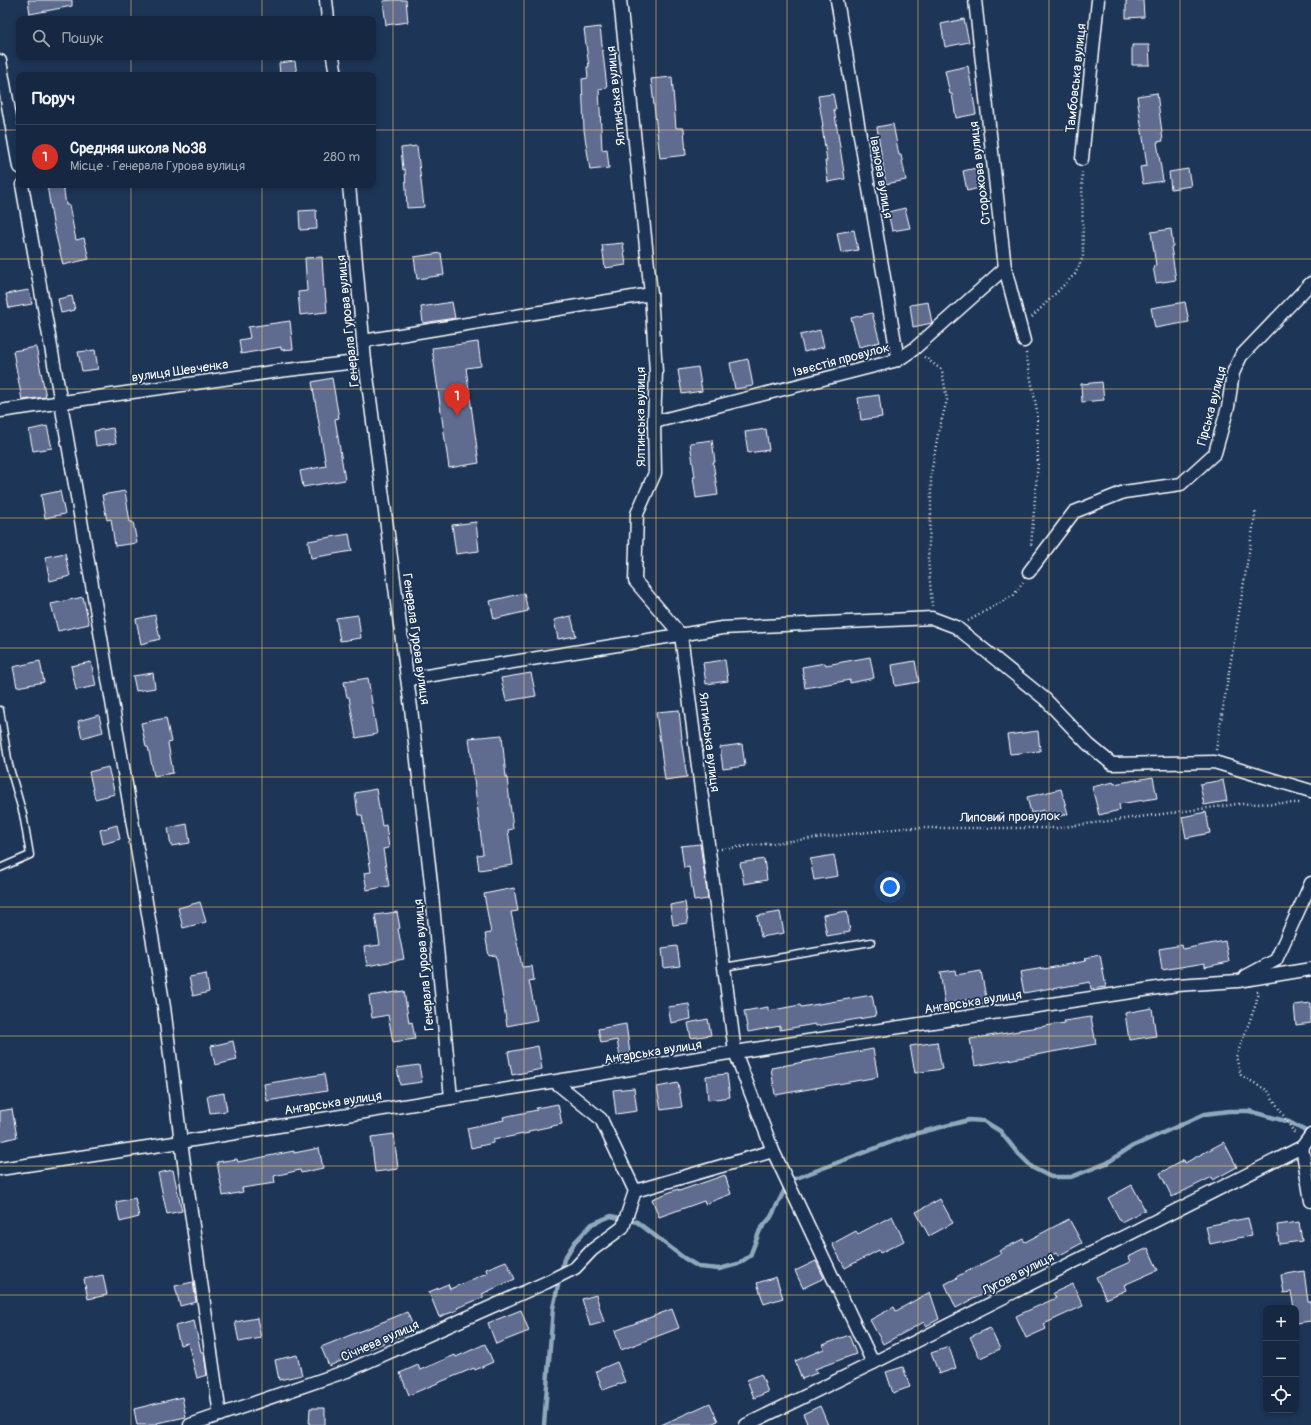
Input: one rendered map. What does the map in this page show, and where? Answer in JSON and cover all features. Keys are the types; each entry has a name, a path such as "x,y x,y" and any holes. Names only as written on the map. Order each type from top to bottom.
{"street":[{"path":"326,0 328,16"},
{"name":"Ялтинська вулиця","path":"620,0 651,294 656,372 654,422 656,473 637,514 635,581 681,635 735,1052 772,1151 873,1363"},
{"name":"Іванова вулиця","path":"837,0 898,360"},
{"name":"Сторожова вулиця","path":"974,0 1005,268 1024,341"},
{"name":"Тамбовська вулиця","path":"1082,159 1098,0"},
{"path":"334,60 336,72"},
{"path":"0,61 16,151"},
{"path":"23,188 61,403 164,1007 180,1142 220,1415"},
{"name":"Генерала Гурова вулиця","path":"349,188 365,361 408,679 431,883 451,1098"},
{"name":"Ізвєстія провулок","path":"654,422 898,360 914,349 1005,268"},
{"name":"Гірська вулиця","path":"1029,572 1074,512 1124,492 1181,484 1215,453 1228,407 1233,373 1241,356 1311,283"},
{"path":"363,341 651,294"},
{"name":"вулиця Шевченка","path":"0,411 279,371 365,361"},
{"path":"408,679 722,628 932,618 956,627 1045,699 1088,744 1112,764 1214,762 1311,791"},
{"path":"1238,981 1276,960 1311,883"},
{"name":"Ангарська вулиця","path":"0,1169 180,1142 735,1052 1177,985 1238,981 1311,969"},
{"path":"556,1082 601,1119 635,1191 772,1151"},
{"path":"1311,1135 1302,1147 1311,1201"},
{"name":"Лугова вулиця","path":"746,1425 873,1363 1302,1147"},
{"name":"Січнева вулиця","path":"190,1425 347,1371 547,1282 575,1268 592,1250 623,1227 635,1191"}],"lane":[{"path":"0,710 9,765 24,814 30,855 0,868"},
{"path":"724,967 871,942"}],"path":[{"path":"1031,548 1038,462 1037,411 1024,341 1032,317 1075,274 1083,257 1082,159"},
{"path":"914,349 942,370 947,400 938,434 931,474 931,510 928,558 932,618"},
{"path":"1214,762 1256,510"},
{"path":"956,627 1014,595 1029,572"},
{"name":"Липовий провулок","path":"709,851 903,828 1056,828 1238,804 1304,803"},
{"path":"1238,981 1258,989 1256,1004 1236,1057 1241,1075 1268,1091 1289,1122 1302,1147"}],"building":[{"path":"28,0 72,0 72,6 30,14"},
{"path":"406,0 408,22 386,25 383,1"},
{"path":"1126,0 1143,0 1144,17 1126,18"},
{"path":"964,19 969,42 945,47 941,24"},
{"path":"600,27 607,88 599,89 602,150 607,149 609,168 590,170 584,130 582,79 588,78 587,67 589,67 584,29"},
{"path":"1132,45 1149,45 1150,65 1132,65"},
{"path":"295,61 297,72 280,72 279,63"},
{"path":"968,66 976,114 956,118 952,94 950,94 945,71"},
{"path":"672,77 676,128 684,128 686,155 660,158 651,79"},
{"path":"1157,93 1163,141 1157,142 1163,181 1143,184 1140,167 1147,166 1137,96"},
{"path":"833,94 845,179 828,182 823,126 818,96"},
{"path":"893,124 906,180 886,184 877,127"},
{"path":"417,146 424,207 407,208 405,169 403,170 401,148"},
{"path":"980,167 984,187 967,191 963,171"},
{"path":"1188,169 1191,186 1171,189 1169,172"},
{"path":"47,188 63,188 66,205 69,205 76,240 84,238 89,259 63,265 53,223"},
{"path":"905,208 910,228 892,231 888,212"},
{"path":"316,210 317,229 300,230 299,211"},
{"path":"1171,229 1173,246 1171,247 1176,280 1156,283 1153,266 1156,265 1151,232"},
{"path":"854,230 858,250 841,253 837,233"},
{"path":"623,243 626,265 605,268 602,245"},
{"path":"441,253 444,275 417,279 414,257"},
{"path":"322,257 327,312 300,315 298,292 307,291 305,258"},
{"path":"29,290 32,304 9,308 6,294"},
{"path":"72,296 75,310 61,313 58,299"},
{"path":"452,302 455,318 423,323 421,307"},
{"path":"928,302 932,323 913,327 910,305"},
{"path":"1185,302 1189,322 1155,328 1151,308"},
{"path":"872,313 880,342 859,347 851,318"},
{"path":"290,321 293,349 281,350 281,347 241,354 239,340 250,338 248,327"},
{"path":"820,330 824,347 804,352 800,335"},
{"path":"478,342 481,366 466,368 479,463 449,468 432,348"},
{"path":"36,347 46,397 22,400 13,351"},
{"path":"95,350 98,369 82,371 78,352"},
{"path":"748,359 753,386 735,389 730,363"},
{"path":"698,367 702,391 682,394 678,370"},
{"path":"332,378 339,418 335,419 345,480 303,487 300,471 326,466 312,382"},
{"path":"1102,382 1104,400 1082,402 1081,384"},
{"path":"879,395 882,417 861,420 858,398"},
{"path":"47,426 52,448 33,451 29,430"},
{"path":"113,428 116,443 96,446 94,431"},
{"path":"766,429 769,450 748,453 745,432"},
{"path":"712,440 715,462 713,462 718,495 696,498 693,477 695,477 690,443"},
{"path":"60,491 65,514 45,518 41,495"},
{"path":"125,491 130,522 133,522 137,543 115,546 111,519 107,520 102,495"},
{"path":"476,522 479,551 456,554 452,525"},
{"path":"349,534 352,551 311,558 308,541"},
{"path":"65,553 70,576 50,581 45,557"},
{"path":"524,593 528,611 494,619 490,601"},
{"path":"83,597 89,624 58,631 51,604"},
{"path":"155,615 160,639 141,644 136,619"},
{"path":"358,615 361,638 340,641 336,618"},
{"path":"571,616 576,636 558,639 554,620"},
{"path":"870,657 874,678 850,683 850,680 805,688 802,667 825,663 826,665"},
{"path":"725,660 728,681 706,684 703,663"},
{"path":"40,661 44,682 17,687 13,667"},
{"path":"915,661 919,682 895,686 892,665"},
{"path":"91,662 96,686 76,690 71,666"},
{"path":"153,673 155,688 136,691 133,676"},
{"path":"531,673 536,696 506,701 501,678"},
{"path":"368,678 377,734 356,738 349,697 347,697 344,682"},
{"path":"679,710 681,739 687,777 665,780 656,712"},
{"path":"99,715 103,732 82,738 78,721"},
{"path":"166,718 171,742 168,743 173,773 154,776 141,723"},
{"path":"1038,731 1040,751 1010,754 1007,735"},
{"path":"502,735 513,829 508,830 513,865 479,870 477,855 483,854 469,738"},
{"path":"742,744 745,766 723,769 720,747"},
{"path":"108,767 115,794 95,799 89,772"},
{"path":"1153,777 1157,798 1119,804 1120,810 1099,815 1092,787 1114,782 1114,784"},
{"path":"1223,780 1227,801 1204,805 1200,784"},
{"path":"376,789 382,826 386,825 389,848 383,849 389,886 367,890 364,873 371,872 362,815 358,815 355,793"},
{"path":"1061,789 1068,814 1049,819 1044,810 1031,813 1027,797"},
{"path":"1206,812 1210,833 1186,838 1182,817"},
{"path":"187,824 190,843 171,846 168,828"},
{"path":"117,825 120,839 103,844 100,830"},
{"path":"700,844 708,899 694,901 689,867 684,868 681,846"},
{"path":"834,855 838,876 814,880 810,859"},
{"path":"764,859 767,880 744,884 740,863"},
{"path":"514,888 518,911 511,912 522,967 532,966 534,980 529,981 537,1020 507,1026 496,955 489,956 485,934 491,933 484,894"},
{"path":"200,902 206,922 183,928 178,908"},
{"path":"685,902 688,923 673,925 670,905"},
{"path":"847,911 850,932 827,936 823,915"},
{"path":"397,912 400,928 398,929 404,959 367,966 364,947 380,945 375,915"},
{"path":"780,912 784,933 761,937 757,916"},
{"path":"1225,941 1229,962 1205,967 1205,963 1162,970 1159,949 1182,945 1183,949"},
{"path":"677,946 680,966 664,968 662,948"},
{"path":"1100,955 1106,987 1091,989 1090,982 1024,993 1020,972 1086,961 1085,958"},
{"path":"955,970 956,975 981,971 987,1003 972,1005 971,999 945,1004 940,972"},
{"path":"206,974 209,992 193,996 189,977"},
{"path":"404,991 409,1023 412,1022 415,1039 393,1042 388,1015 372,1018 369,996"},
{"path":"872,995 876,1016 816,1026 815,1024 780,1030 780,1026 748,1032 744,1011 768,1007 768,1011 800,1005 801,1007"},
{"path":"1311,1003 1311,1023 1296,1025 1294,1005"},
{"path":"689,1004 691,1019 671,1023 668,1007"},
{"path":"1152,1008 1156,1036 1129,1040 1125,1013"},
{"path":"1091,1017 1096,1044 975,1066 970,1039 1065,1023 1064,1021"},
{"path":"708,1019 711,1035 691,1038 688,1023"},
{"path":"626,1024 631,1061 621,1063 617,1040 601,1043 598,1029"},
{"path":"233,1041 237,1060 215,1065 211,1046"},
{"path":"937,1042 942,1069 915,1073 910,1046"},
{"path":"538,1046 542,1069 512,1075 508,1052"},
{"path":"873,1049 878,1077 775,1095 771,1068"},
{"path":"419,1065 422,1082 400,1085 397,1068"},
{"path":"324,1074 327,1091 267,1101 264,1084"},
{"path":"727,1074 730,1097 708,1100 706,1076"},
{"path":"678,1083 682,1107 661,1110 657,1087"},
{"path":"634,1088 637,1111 616,1114 613,1090"},
{"path":"224,1093 227,1111 210,1113 207,1096"},
{"path":"558,1104 562,1124 529,1131 529,1133 493,1140 493,1143 471,1148 467,1128 504,1120 503,1117 537,1110 536,1108"},
{"path":"12,1109 17,1137 0,1141 0,1111"},
{"path":"394,1134 398,1169 375,1172 371,1137"},
{"path":"1224,1142 1237,1167 1213,1180 1212,1177 1172,1197 1160,1173 1184,1160 1185,1163"},
{"path":"319,1148 323,1168 301,1173 300,1170 274,1176 275,1183 242,1188 243,1192 223,1196 217,1162 237,1159 238,1162 294,1151 294,1153"},
{"path":"173,1170 182,1211 167,1214 158,1173"},
{"path":"725,1175 731,1194 705,1204 704,1201 659,1217 652,1199 678,1189 679,1191"},
{"path":"1132,1185 1145,1210 1121,1222 1108,1198"},
{"path":"135,1198 139,1217 120,1222 116,1202"},
{"path":"940,1199 953,1223 929,1236 916,1212"},
{"path":"892,1216 904,1241 880,1253 879,1250 845,1268 832,1244 856,1231 858,1234"},
{"path":"1248,1218 1252,1235 1210,1244 1206,1226"},
{"path":"1069,1219 1082,1243 1058,1256 1056,1253 992,1286 993,1289 956,1308 945,1284 1001,1254 999,1251 1023,1239 1025,1242"},
{"path":"1299,1222 1302,1241 1279,1244 1277,1225"},
{"path":"1148,1248 1158,1270 1124,1285 1126,1290 1106,1299 1096,1277 1130,1262 1128,1257"},
{"path":"506,1261 515,1279 482,1294 484,1297 457,1308 458,1310 439,1317 429,1292 448,1284 450,1289 487,1273 486,1269"},
{"path":"816,1261 824,1278 803,1288 795,1271"},
{"path":"1304,1271 1308,1302 1311,1302 1311,1321 1299,1323 1299,1305 1293,1305 1291,1292 1284,1293 1281,1275"},
{"path":"103,1275 107,1295 88,1299 84,1279"},
{"path":"776,1277 783,1298 764,1304 757,1283"},
{"path":"193,1282 196,1302 180,1306 175,1286"},
{"path":"1073,1284 1083,1306 1044,1324 1046,1329 1026,1338 1016,1316 1056,1298 1053,1293"},
{"path":"930,1292 939,1319 926,1326 924,1322 883,1344 870,1320 894,1307 896,1311"},
{"path":"596,1295 604,1322 590,1326 582,1299"},
{"path":"672,1309 679,1328 621,1350 615,1331"},
{"path":"521,1310 529,1331 496,1344 488,1323"},
{"path":"407,1312 415,1330 329,1366 321,1347"},
{"path":"257,1318 261,1338 239,1342 235,1322"},
{"path":"194,1321 201,1352 204,1354 207,1375 197,1378 188,1343 180,1345 175,1326"},
{"path":"990,1328 1000,1349 980,1358 970,1337"},
{"path":"849,1335 856,1354 815,1369 817,1373 802,1379 795,1361 824,1349 823,1345"},
{"path":"485,1344 493,1362 475,1370 474,1368 409,1395 400,1373 418,1365 420,1370 455,1355 456,1357"},
{"path":"949,1347 956,1368 939,1374 931,1353"},
{"path":"297,1355 302,1375 279,1380 275,1360"},
{"path":"617,1362 625,1382 603,1390 596,1371"},
{"path":"903,1367 910,1387 893,1393 886,1372"},
{"path":"761,1374 768,1392 754,1398 747,1380"},
{"path":"182,1397 186,1417 157,1423 158,1425 137,1425 134,1409"},
{"path":"710,1403 718,1421 708,1425 661,1425"},
{"path":"820,1406 828,1425 808,1425 803,1414"},
{"path":"310,1408 325,1408 325,1425 309,1425"}],"waterway":[{"path":"544,1425 553,1308 564,1259 575,1242 592,1224 611,1216 637,1222 684,1258 699,1267 719,1269 738,1264 750,1256 760,1230 771,1217 789,1181 910,1135 969,1120 984,1121 1000,1131 1016,1151 1033,1168 1051,1177 1071,1177 1107,1163 1131,1147 1205,1114 1229,1111 1249,1111 1289,1122 1311,1134"}],"place":[{"name":"Средняя школа №38","path":"457,416"}]}
